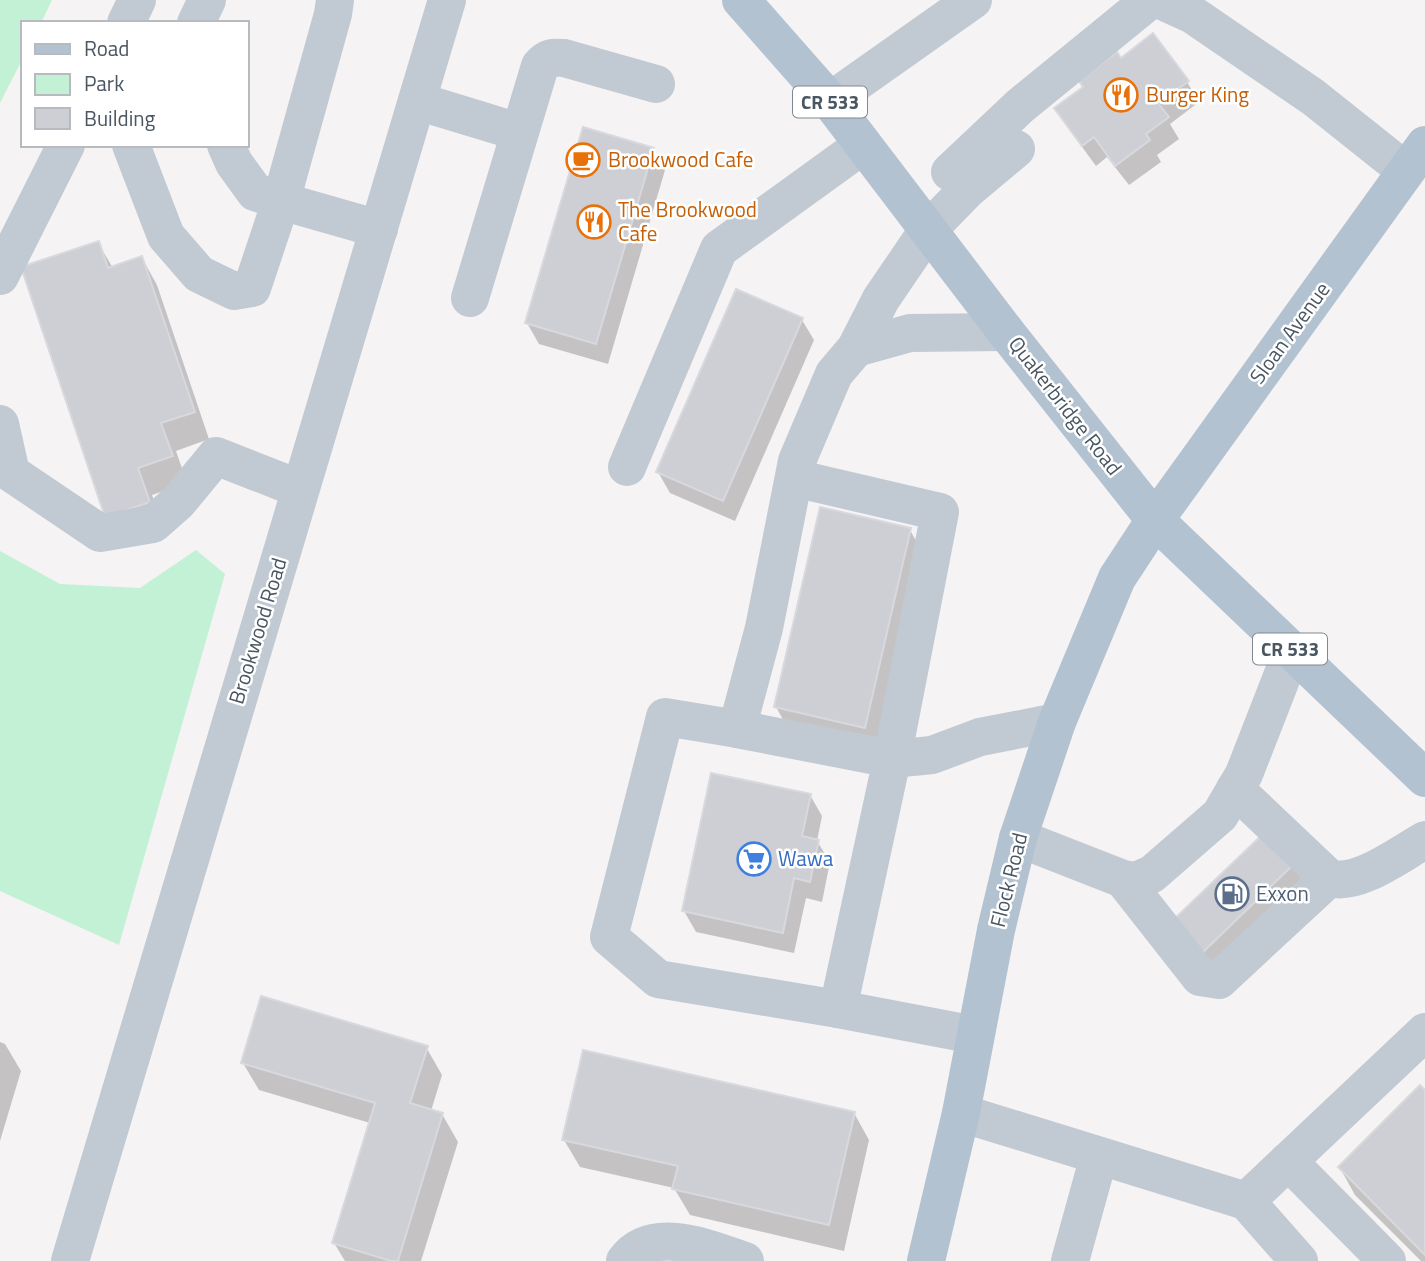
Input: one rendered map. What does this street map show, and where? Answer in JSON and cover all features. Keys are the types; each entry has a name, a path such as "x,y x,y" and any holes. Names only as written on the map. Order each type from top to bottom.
{"main road":[{"name":"Quakerbridge Road","path":"741,0 830,101 1006,332 1155,520 1425,778"},
{"name":"Sloan Avenue","path":"1155,520 1416,158"},
{"name":"Flock Road","path":"926,1261 961,1113 975,1035 1018,838 1057,722 1117,578 1155,520"}],"street":[{"path":"127,21 137,0"},
{"path":"197,21 207,0"},
{"path":"132,147 166,236 199,274 234,291 251,288 281,201 335,0"},
{"name":"Brookwood Road","path":"70,1261 447,0"},
{"path":"830,101 973,0"},
{"path":"738,730 764,628 797,461 834,374 856,348 920,220 1020,106 1150,0"},
{"path":"1160,0 1193,15 1313,97 1416,158"},
{"path":"470,298 519,132 540,66 545,60 553,57 564,58 656,84"},
{"path":"416,101 519,132"},
{"path":"627,467 719,249 863,145"},
{"path":"0,276 65,147"},
{"path":"227,147 234,163 255,192 379,229"},
{"path":"920,220 967,190 1016,149"},
{"path":"856,348 909,332 1006,332"},
{"path":"0,424 11,473 100,533 153,524 177,502 216,456 300,489"},
{"path":"794,478 940,512 892,759 838,1009"},
{"path":"1018,838 1123,879 1136,881 1152,874 1220,815 1244,774 1292,651"},
{"path":"975,1035 658,979 609,937 665,717 892,759 932,755 980,737 1057,722"},
{"path":"1235,789 1329,878 1338,881 1371,872 1425,840"},
{"path":"1123,879 1200,977 1219,980 1329,878"},
{"path":"1246,1201 1425,1032"},
{"path":"961,1113 1246,1201 1299,1261"},
{"path":"1070,1261 1099,1156"},
{"path":"1288,1161 1387,1261"},
{"path":"625,1261 639,1247 664,1242 694,1245 745,1261"}],"green space":[{"path":"0,0 52,0 42,21 21,21 21,62 0,103"},
{"path":"196,550 225,574 119,945 0,891 0,551 60,584 140,588"}],"building":[{"name":"Burger King","path":"1153,33 1189,81 1158,103 1169,117 1146,134 1150,140 1115,166 1094,137 1082,146 1054,108 1083,87 1079,81 1117,52 1121,58"},
{"path":"583,127 654,148 596,344 525,323"},
{"path":"99,241 108,268 142,256 195,412 161,423 173,456 138,468 150,502 105,517 21,267"},
{"path":"736,289 803,318 723,501 656,472"},
{"path":"820,507 911,528 865,728 774,707"},
{"name":"Wawa","path":"711,773 811,794 802,836 819,840 810,882 794,878 783,933 682,911"},
{"name":"Exxon","path":"1265,832 1295,863 1199,956 1169,924"},
{"path":"261,996 428,1046 410,1103 443,1113 398,1261 332,1243 375,1103 241,1063"},
{"path":"583,1050 855,1112 829,1225 672,1189 678,1166 562,1140"},
{"path":"1420,1085 1425,1090 1425,1255 1338,1167"}],"place":[{"name":"Burger King","path":"1121,95"},
{"name":"Brookwood Cafe","path":"583,160"},
{"name":"The Brookwood Cafe","path":"594,222"},
{"name":"Wawa","path":"754,859"},
{"name":"Exxon","path":"1232,894"}]}
